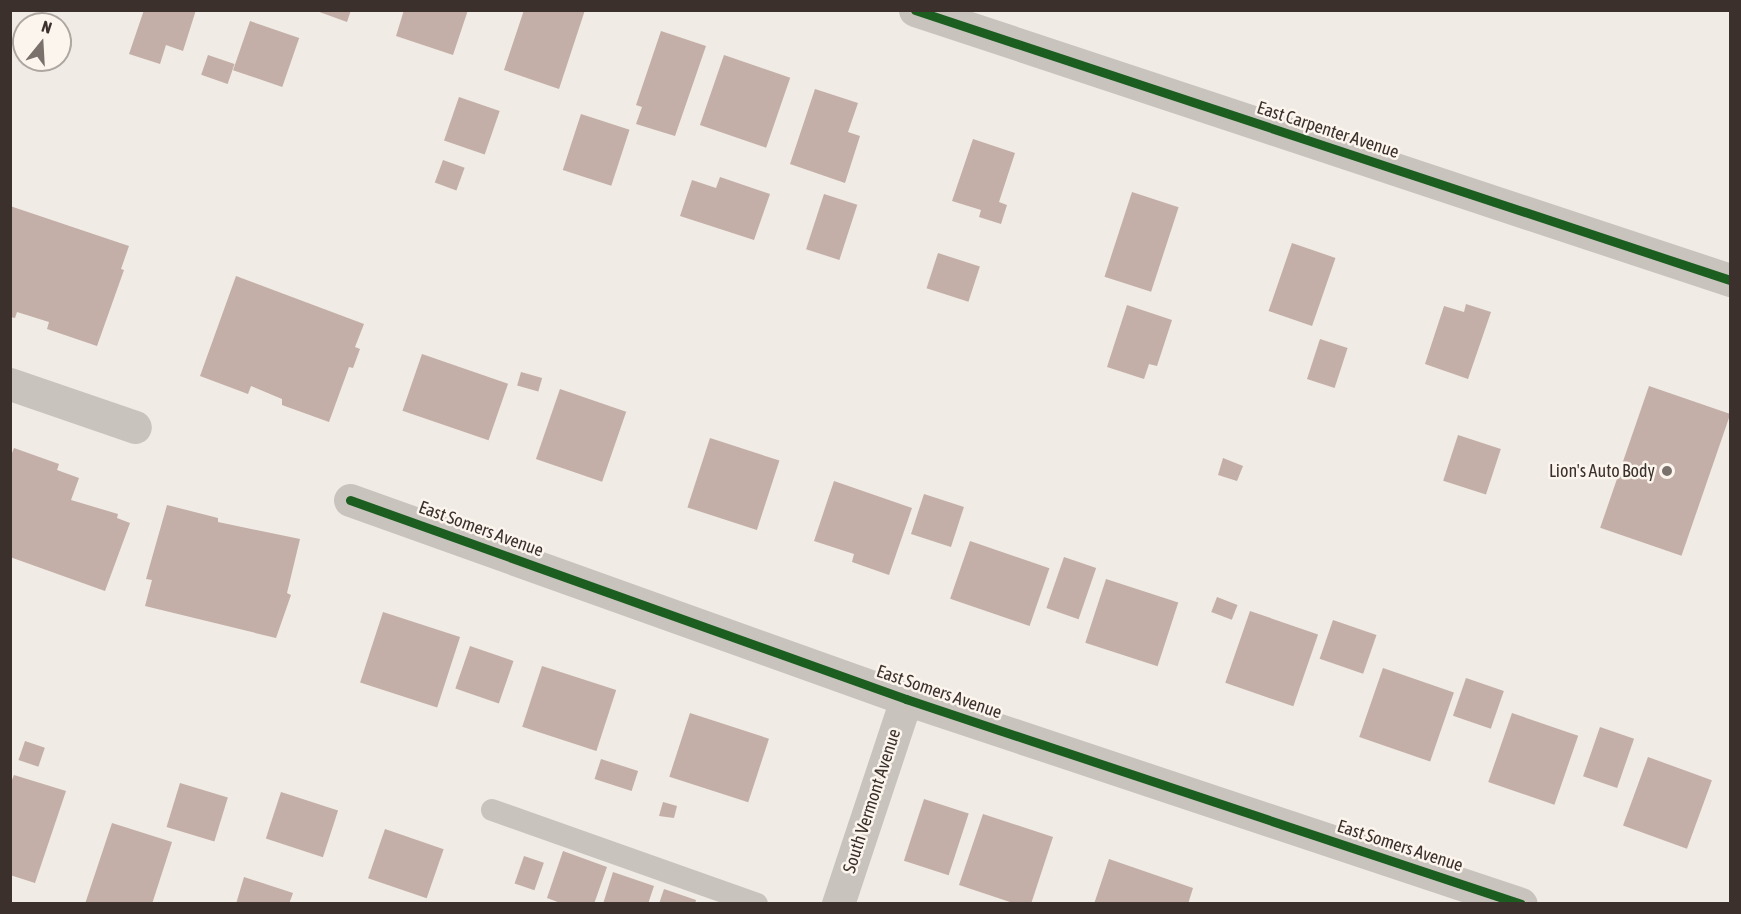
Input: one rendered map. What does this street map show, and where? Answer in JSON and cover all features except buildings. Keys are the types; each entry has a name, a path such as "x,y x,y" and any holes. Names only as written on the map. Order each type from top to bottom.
{"street":[{"name":"East Carpenter Avenue","path":"915,10 1731,280"},
{"path":"10,384 135,427"},
{"name":"East Somers Avenue","path":"343,498 906,699 1521,903"},
{"name":"South Vermont Avenue","path":"838,903 906,699"}],"lane":[{"path":"492,810 757,903"}],"cycle path":[{"path":"915,10 1730,280"},
{"path":"350,500 906,699 1521,904"}],"place":[{"name":"Lion's Auto Body","path":"1667,471"}]}
